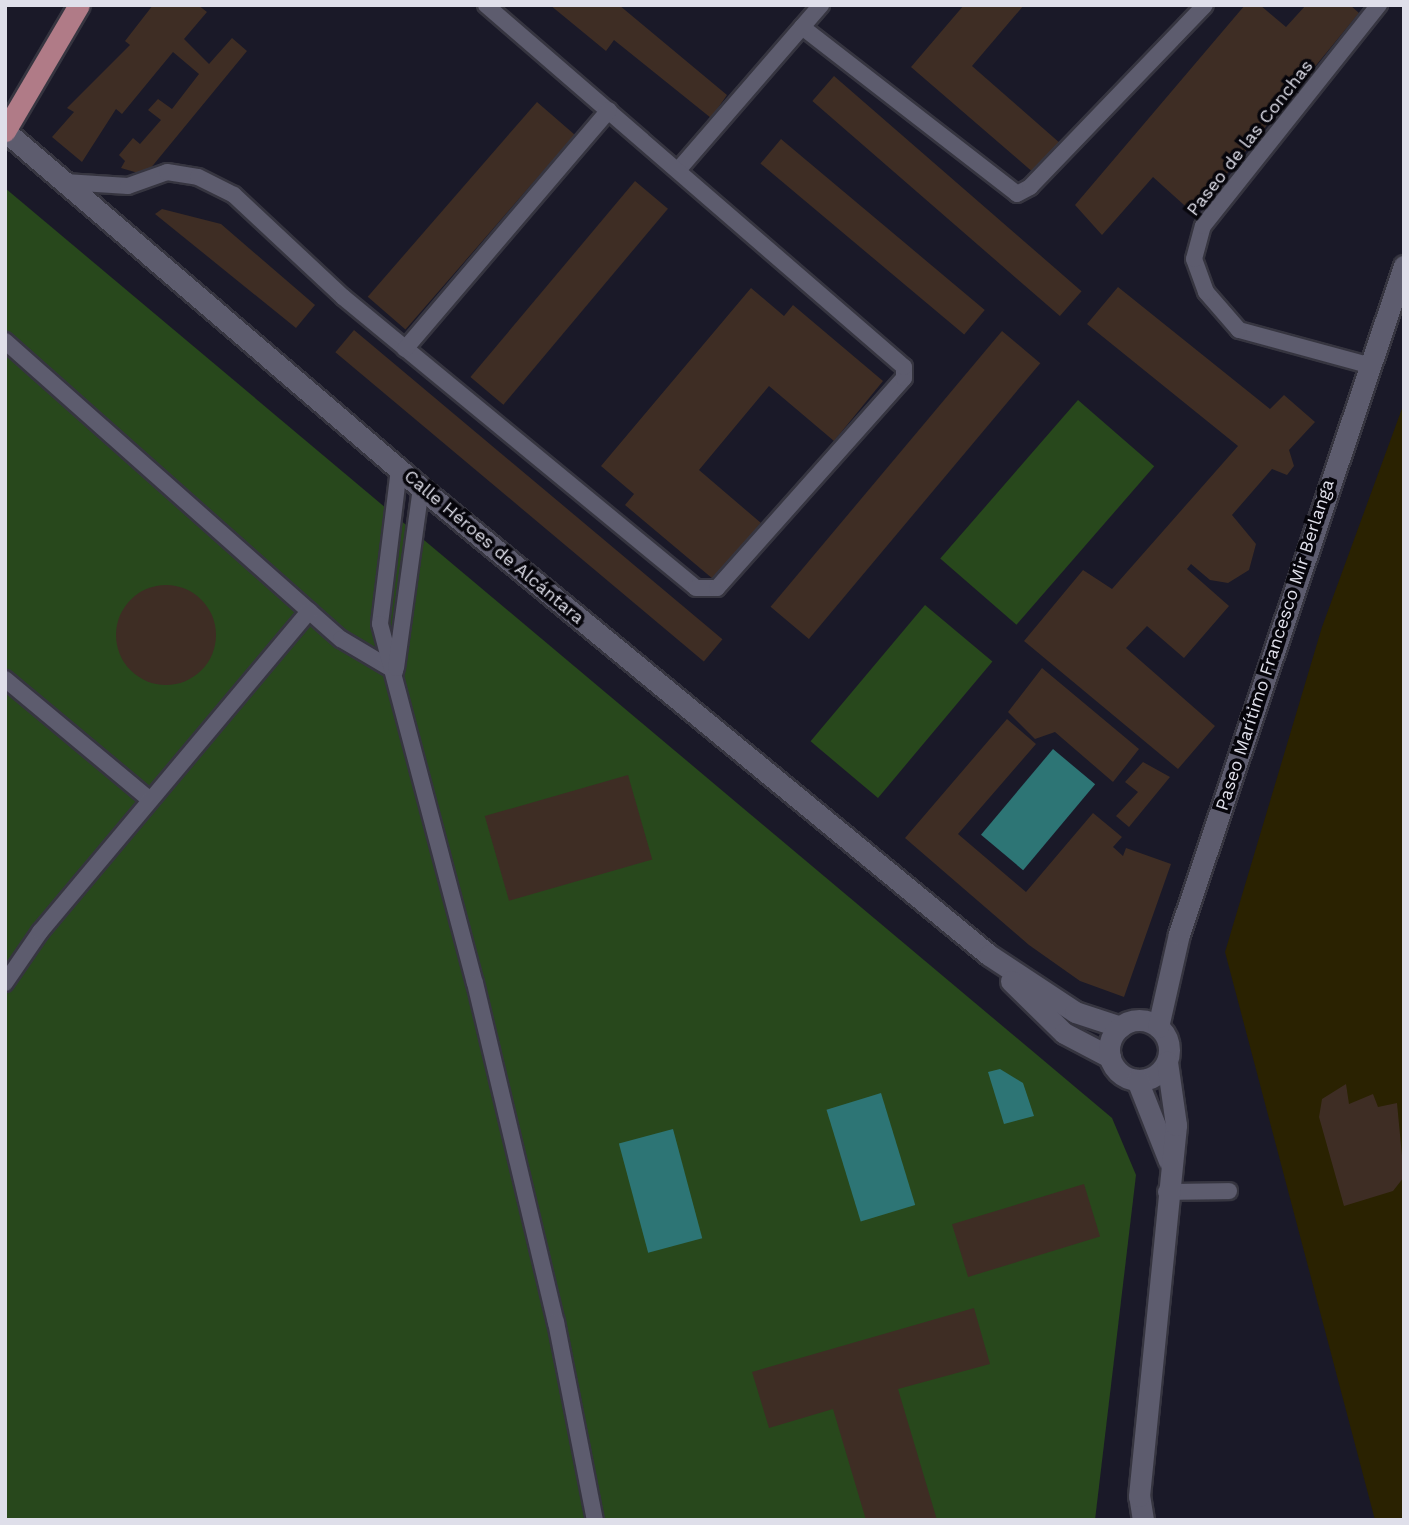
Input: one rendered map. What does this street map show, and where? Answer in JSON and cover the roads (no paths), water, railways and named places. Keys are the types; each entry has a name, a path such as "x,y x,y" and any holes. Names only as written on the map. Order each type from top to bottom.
{"main road":[{"path":"5,131 79,5"}],"street":[{"name":"Calle Héroes de Alcántara","path":"5,131 421,488 989,955"},
{"name":"Paseo Marítimo Francesco Mir Berlanga","path":"1158,1027 1179,934 1368,365 1404,267"},
{"path":"989,955 1037,1011 1110,1057 1120,1073 1137,1080 1155,1076 1167,1062"},
{"path":"989,955 1074,1012 1121,1027 1143,1021 1158,1027 1166,1037 1176,1125 1169,1161 1139,1496 1143,1520"},
{"path":"1110,1057 1121,1027"},
{"path":"1137,1080 1169,1161"}],"lane":[{"path":"65,182 128,186 167,172 198,177 234,195 405,349 696,588 717,588 905,372 902,362 486,5"},
{"path":"679,169 821,5"},
{"path":"802,27 1017,194 1030,187 1205,5"},
{"name":"Paseo de las Conchas","path":"1368,365 1239,330 1206,292 1194,259 1203,226 1379,5"},
{"path":"405,349 609,110"},
{"path":"5,341 309,611 356,650 395,671"},
{"path":"399,469 380,603 556,1322 595,1520"},
{"path":"395,671 421,488"},
{"path":"5,983 149,799 309,611"},
{"path":"5,680 149,799"},
{"path":"1166,1192 1229,1191"}]}
